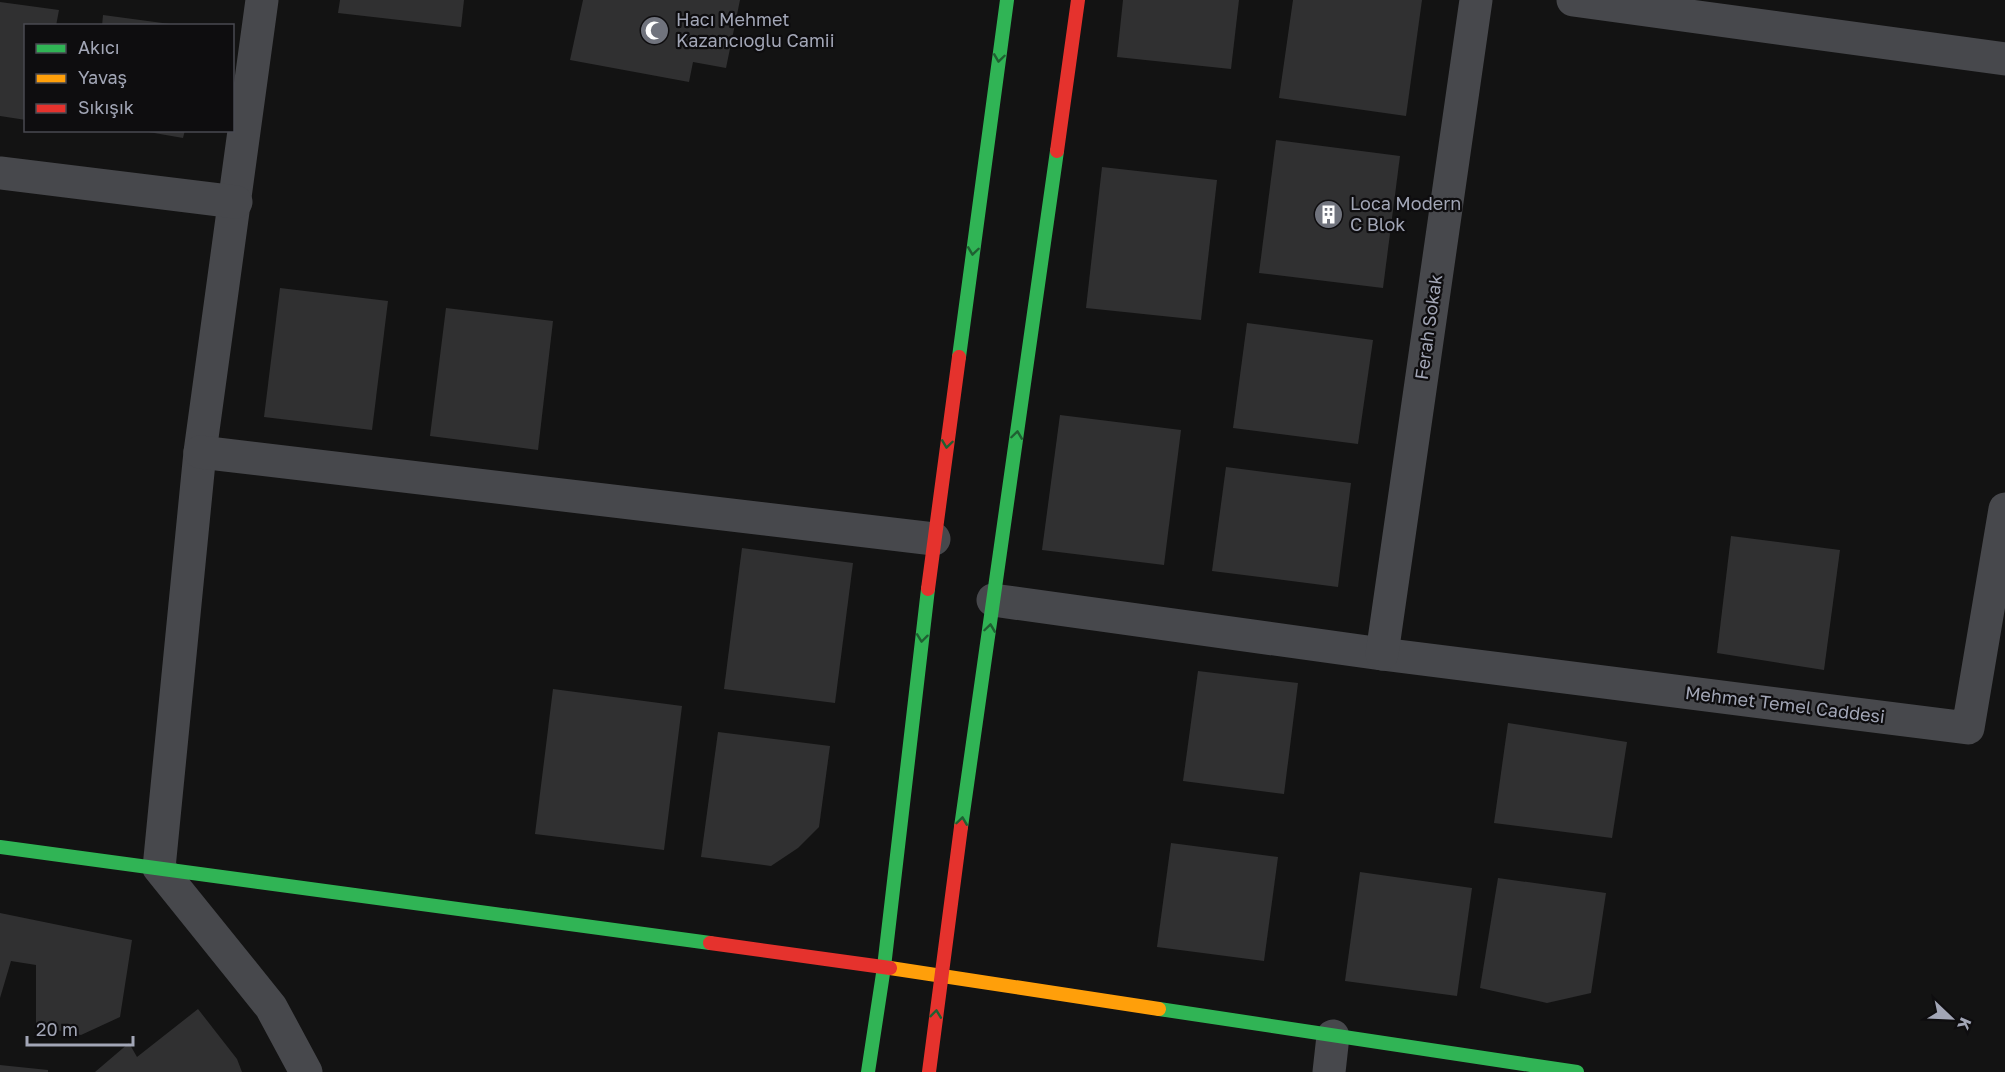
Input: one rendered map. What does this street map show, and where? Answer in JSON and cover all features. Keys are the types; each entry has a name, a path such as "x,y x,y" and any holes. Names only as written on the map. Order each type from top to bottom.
{"street":[{"path":"262,0 200,452 159,867 271,1007 306,1072"},
{"path":"868,1072 884,967 934,539 1007,0"},
{"path":"929,1072 940,978 1078,0"},
{"name":"Ferah Sokak","path":"1382,654 1476,0"},
{"path":"1573,0 2005,59"},
{"path":"0,173 236,202"},
{"path":"200,452 934,539"},
{"name":"Mehmet Temel Caddesi","path":"1382,654 1968,728 2005,509"},
{"path":"993,600 1382,654"},
{"path":"0,847 884,967 940,978 1576,1072"},
{"path":"1329,1072 1333,1036"}],"building":[{"path":"340,0 464,0 461,27 338,13"},
{"name":"Hacı Mehmet Kazancıoğlu Camii","path":"583,0 740,0 726,68 693,62 689,82 570,60"},
{"path":"1123,0 1239,0 1231,69 1117,57"},
{"path":"1293,0 1422,0 1406,116 1279,98"},
{"path":"0,2 59,10 56,24 24,24 24,120 0,116"},
{"path":"103,15 170,24 102,24"},
{"path":"148,132 184,132 183,138"},
{"name":"Loca Modern C Blok","path":"1276,140 1400,156 1383,288 1259,273"},
{"path":"1102,167 1217,180 1201,320 1086,308"},
{"path":"280,288 388,301 372,430 264,417"},
{"path":"446,308 553,321 538,450 430,436"},
{"path":"1247,323 1373,340 1358,444 1233,428"},
{"path":"1060,415 1181,430 1164,565 1042,550"},
{"path":"1226,467 1351,483 1338,587 1212,571"},
{"path":"1731,536 1840,550 1824,670 1717,653"},
{"path":"742,548 853,563 835,703 724,689"},
{"path":"1198,671 1298,683 1284,794 1183,781"},
{"path":"553,689 682,706 664,850 535,834"},
{"path":"1508,723 1627,742 1612,838 1494,823"},
{"path":"718,732 830,746 819,827 798,848 771,866 701,857"},
{"path":"1171,843 1278,857 1264,961 1157,947"},
{"path":"1360,872 1472,888 1457,996 1345,981"},
{"path":"1498,878 1606,893 1591,993 1547,1003 1480,988"},
{"path":"0,913 132,940 120,1017 81,1035 36,1026 36,965 11,961 0,998"},
{"path":"198,1009 237,1059 242,1072 95,1072 129,1043 137,1057"},
{"path":"0,1065 48,1070 48,1072 0,1072"}],"traffic: fast":[{"path":"959,357 1007,0"},
{"path":"961,827 1057,151"},
{"path":"868,1072 884,967 928,589"},
{"path":"0,847 710,943"},
{"path":"1159,1009 1577,1072"}],"traffic: slow":[{"path":"890,968 1159,1009"}],"traffic: jam":[{"path":"1057,151 1078,0"},
{"path":"928,589 959,357"},
{"path":"929,1072 961,827"},
{"path":"710,943 890,968"}],"place":[{"name":"Hacı Mehmet Kazancıoğlu Camii","path":"655,30"},
{"name":"Loca Modern C Blok","path":"1329,214"}]}
